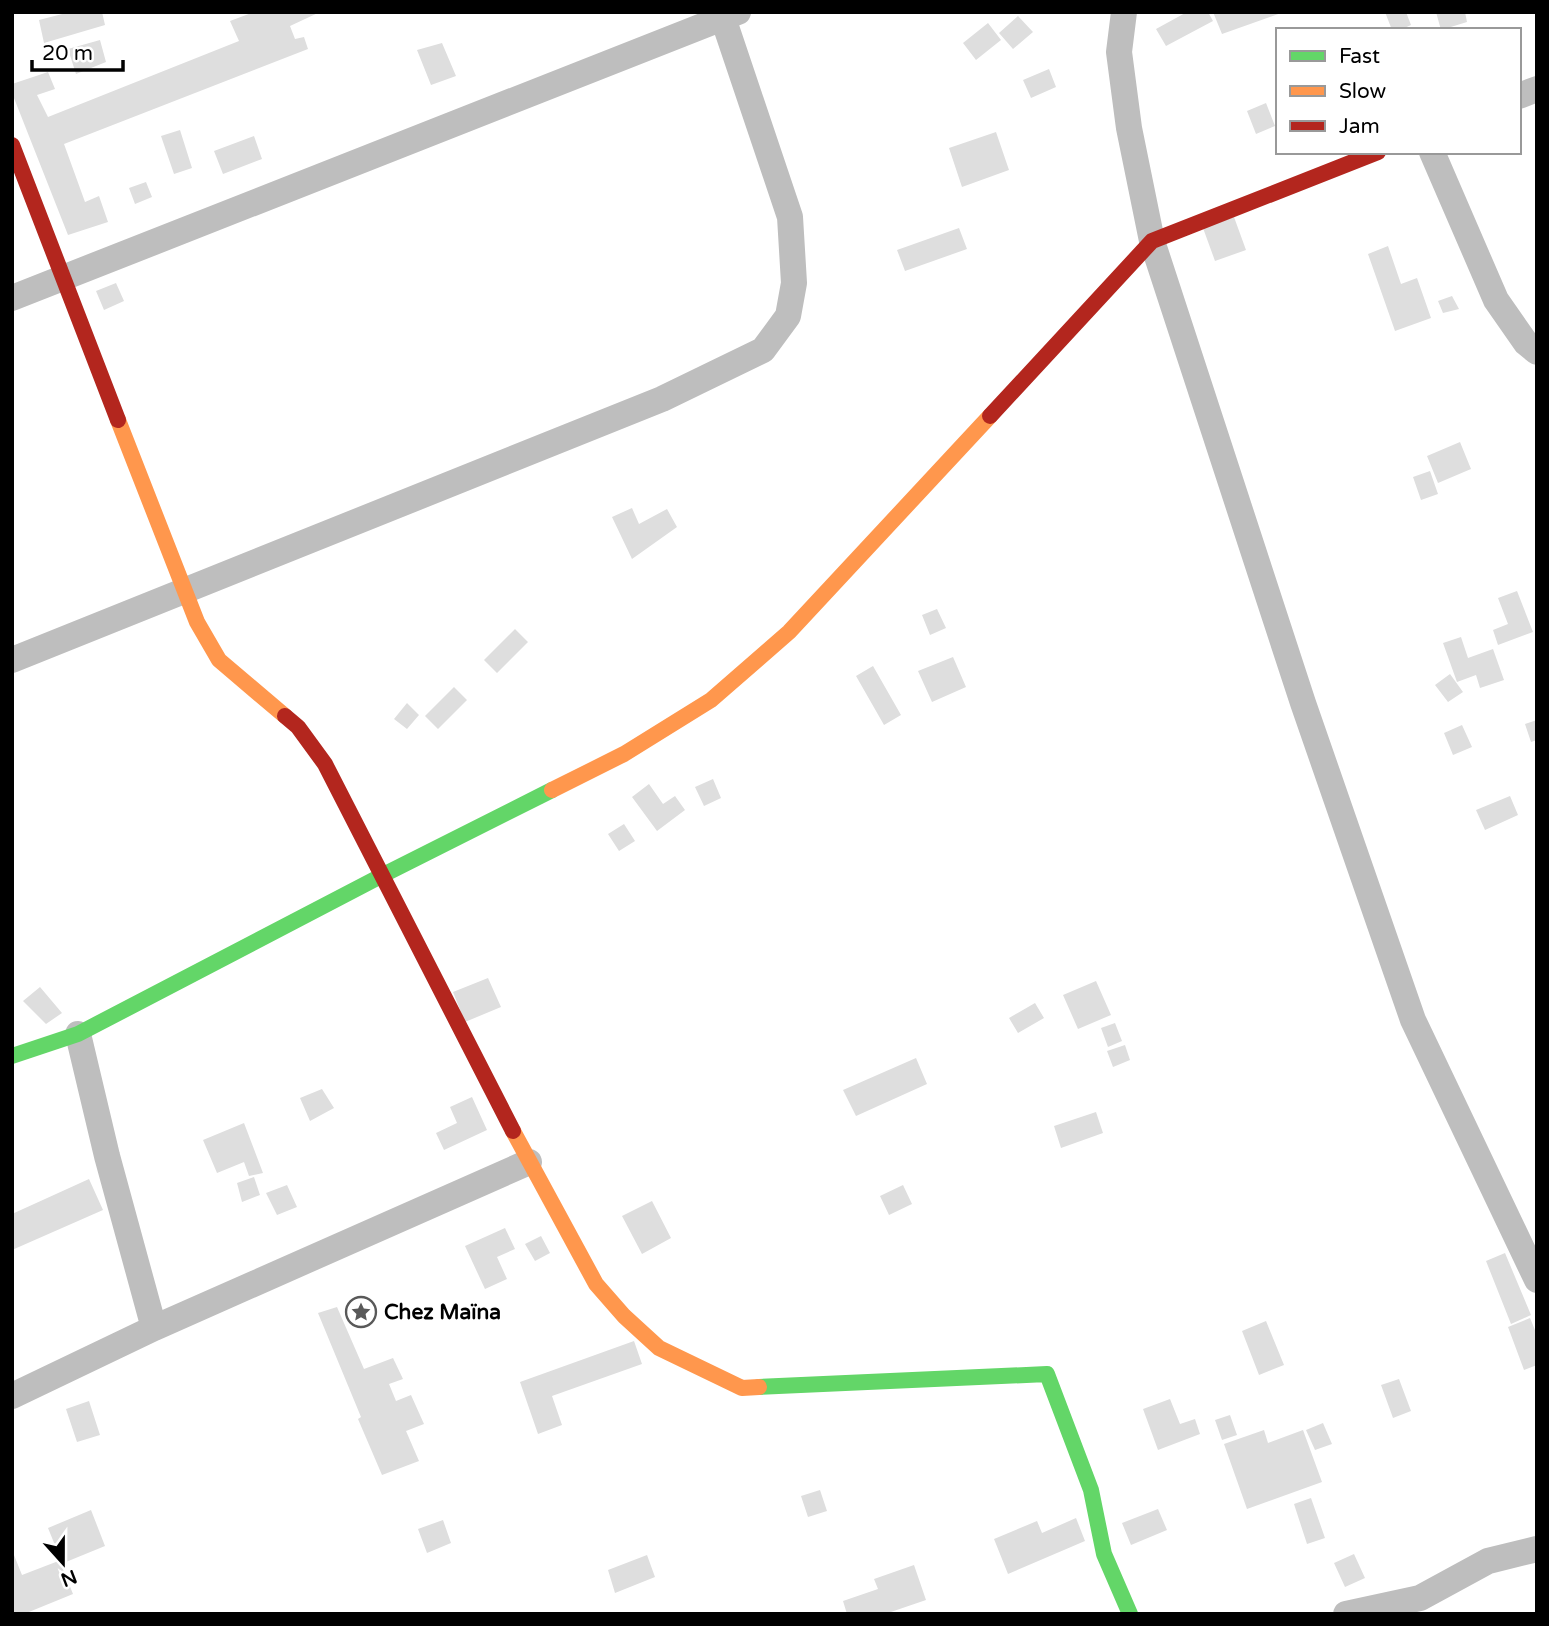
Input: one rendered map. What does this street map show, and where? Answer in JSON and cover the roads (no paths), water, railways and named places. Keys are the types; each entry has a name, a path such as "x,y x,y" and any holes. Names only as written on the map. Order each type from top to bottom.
{"street":[{"path":"1124,12 1119,52 1129,128 1152,241 1303,703 1413,1020 1537,1280"},
{"path":"12,298 728,14 790,217 794,283 788,316 762,350 662,399 12,660"},
{"path":"12,145 197,622 219,660 298,727 325,764 529,1162 596,1284 624,1317 659,1348 742,1388 1047,1374 1091,1490 1104,1554 1130,1614"},
{"path":"12,1056 78,1034 381,876 624,754 710,700 789,632 1152,241 1373,154"},
{"path":"1433,154 1496,300 1527,343 1537,352"},
{"path":"78,1034 107,1156 154,1328"},
{"path":"12,1396 154,1328 529,1162"},
{"path":"1346,1614 1420,1598 1488,1561 1537,1549"}],"place":[{"name":"Chez Maïna","path":"361,1312"}]}
